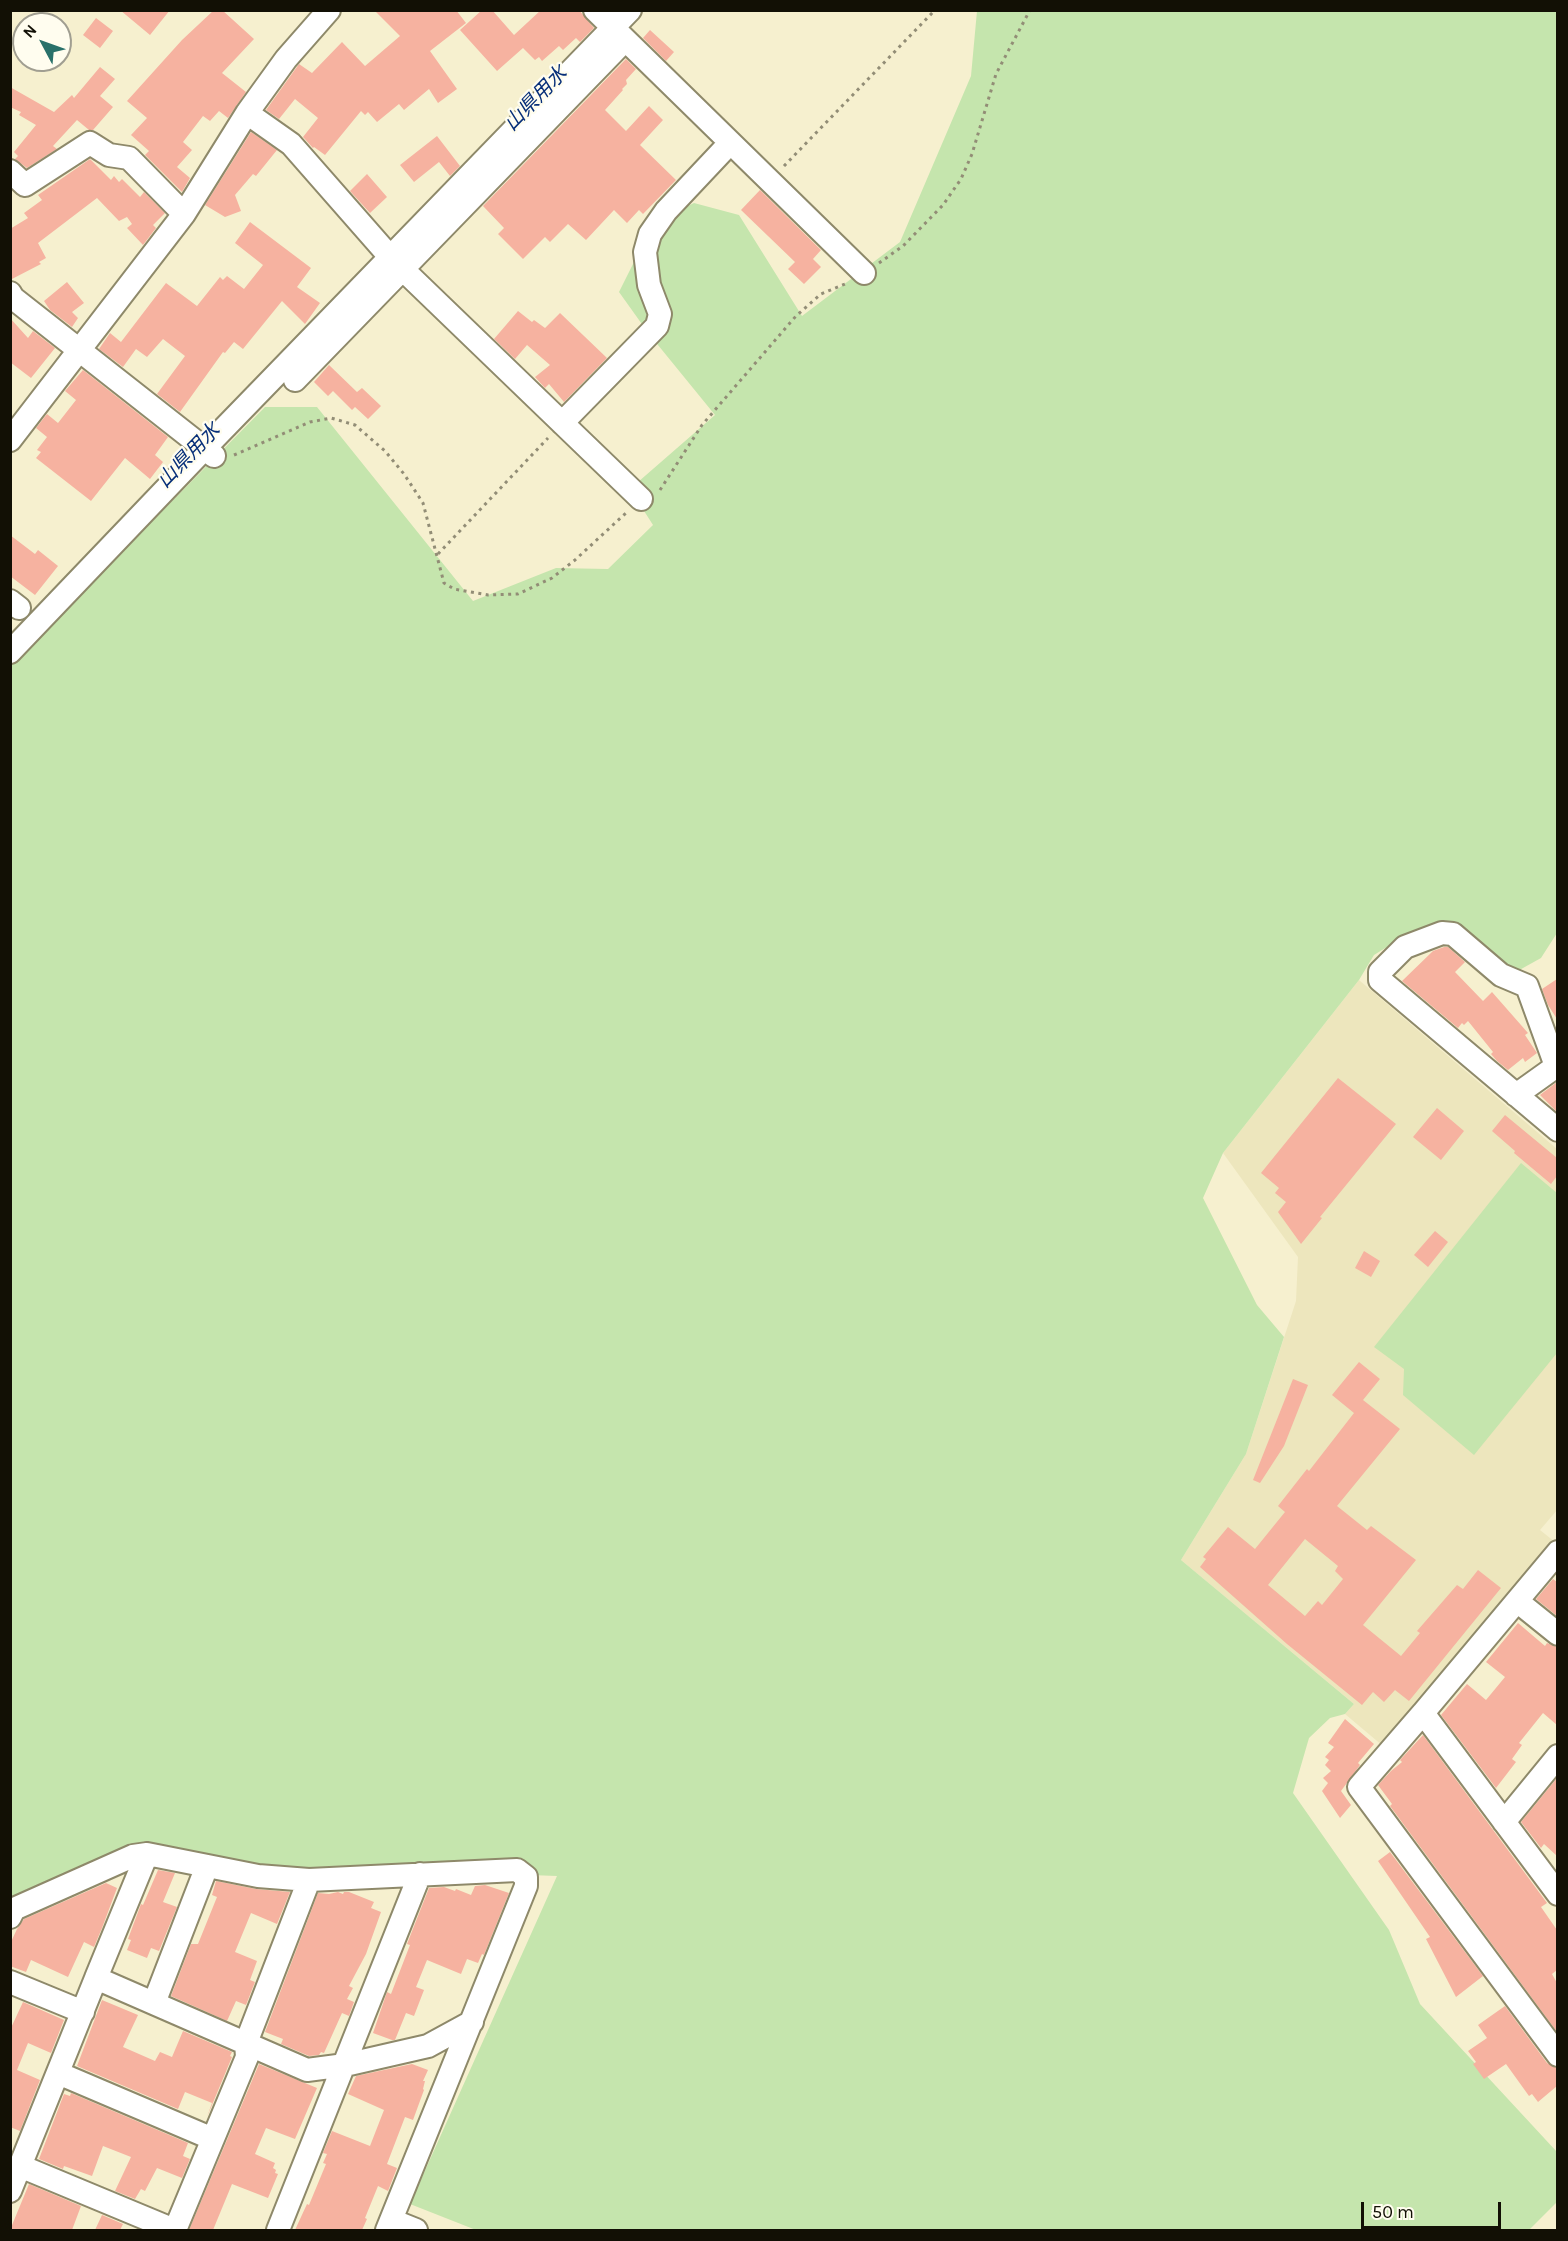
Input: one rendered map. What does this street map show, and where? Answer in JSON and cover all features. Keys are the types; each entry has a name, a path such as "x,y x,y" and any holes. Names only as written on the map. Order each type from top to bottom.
{"street":[{"path":"10,440 184,214 247,113 286,59 329,10"},
{"path":"595,10 864,273"},
{"path":"10,652 397,263 618,34 630,10"},
{"path":"247,113 291,144 397,263 641,499"},
{"path":"10,171 25,185 90,143 109,155 129,158 184,214"},
{"path":"562,423 657,326 660,314 650,285 645,252 650,234 666,211 730,143"},
{"path":"295,380 397,263"},
{"path":"11,297 209,452"},
{"path":"1516,1095 1557,1066 1527,986 1501,975 1453,934 1442,933 1405,947 1380,972 1380,980 1557,1130"},
{"path":"1557,1552 1359,1787 1557,2055"},
{"path":"1517,1601 1557,1634"},
{"path":"1423,1713 1557,1894"},
{"path":"1504,1822 1557,1756"},
{"path":"10,2191 147,1854"},
{"path":"10,1917 14,1909 133,1856 147,1854 258,1876 309,1880 517,1870 526,1877 526,1886 389,2225 416,2230"},
{"path":"154,2003 207,1866"},
{"path":"278,2230 420,1874"},
{"path":"21,2166 175,2230 247,2057 246,2043 309,1880"},
{"path":"96,1978 307,2070 345,2065 428,2046 472,2022"},
{"path":"10,1982 83,2012"},
{"path":"58,2073 213,2139"}],"path":[{"path":"771,180 935,10"},
{"path":"209,452 220,458 234,455 310,422 331,418 355,425 385,451 423,503 444,583 454,589 488,595 518,594 546,582 568,566 641,499"},
{"path":"438,554 562,423"}],"shaded area":[{"path":"1359,980 1557,1149 1558,1509 1540,1530 1555,1542 1383,1746 1345,1714 1354,1704 1181,1560 1246,1454 1296,1301 1298,1257 1223,1153"}],"green space":[{"path":"977,11 1557,11 1557,933 1541,958 1514,973 1452,925 1411,932 1374,955 1359,980 1223,1153 1203,1198 1257,1305 1284,1337 1246,1454 1181,1560 1354,1704 1345,1714 1330,1718 1309,1738 1293,1793 1389,1930 1420,2004 1557,2152 1557,2202 1529,2230 476,2230 410,2204 557,1876 422,1871 300,1883 118,1863 11,1907 11,664 265,407 317,407 473,601 556,568 608,569 653,525 630,489 715,415 649,334 619,292 654,222 694,203 739,215 802,316 900,242 971,76"},
{"path":"1521,1163 1557,1193 1557,1353 1474,1455 1403,1395 1404,1369 1374,1347"}],"building":[{"path":"120,10 170,10 150,35"},
{"path":"214,10 222,10 254,39 222,73 246,92 228,118 219,111 210,121 203,116 183,142 192,150 177,167 190,178 182,192 145,155 149,151 131,135 147,118 127,101 182,40"},
{"path":"374,10 456,10 466,23 430,51 457,89 438,103 429,89 404,110 399,104 377,122 368,112 365,115 361,111 325,155 313,148 303,137 318,118 295,99 279,119 266,110 299,64 312,73 342,42 365,66 400,36"},
{"path":"482,10 492,10 514,35 541,10 579,10 594,28 580,42 576,38 563,50 559,46 542,61 539,57 535,60 523,48 497,71 460,30"},
{"path":"96,18 113,31 100,48 83,35"},
{"path":"650,30 674,52 666,61 643,38"},
{"path":"626,59 636,69 626,80 627,84 623,90 605,110 626,131 649,106 663,120 640,145 676,180 643,214 639,210 627,223 614,210 586,240 568,224 550,242 545,237 523,259 498,234 504,228 483,206"},
{"path":"100,67 115,79 100,96 113,107 93,130 89,130 77,120 53,146 57,149 27,168 15,159 18,156 14,152 36,125 19,115 21,112 10,107 10,87 54,112 72,95 74,98"},
{"path":"251,132 277,150 256,176 253,174 235,195 241,211 225,217 205,205"},
{"path":"437,136 460,166 450,176 439,162 414,182 400,165"},
{"path":"90,159 111,180 114,176 119,182 122,179 140,197 144,192 165,213 153,225 156,228 143,245 127,228 132,224 127,217 119,221 97,198 38,243 46,258 39,262 41,264 10,280 10,229 28,218 24,213 42,200 38,195"},
{"path":"367,174 387,197 370,213 350,191"},
{"path":"760,190 821,250 813,259 821,267 804,284 788,269 795,262 741,210"},
{"path":"250,222 311,268 297,287 320,303 305,324 282,301 243,349 234,342 225,353 223,352 180,412 157,394 185,356 163,339 147,357 136,349 123,367 99,349 110,333 121,342 166,283 197,306 220,277 223,280 227,276 244,289 263,265 235,243"},
{"path":"67,282 84,303 72,312 78,318 72,327 50,310 44,301"},
{"path":"518,311 532,322 534,320 545,328 560,313 607,358 564,402 549,384 545,388 535,377 550,365 527,345 515,359 494,339"},
{"path":"10,318 28,338 33,331 55,348 31,378 10,362"},
{"path":"329,365 357,392 362,388 381,406 368,419 355,407 352,410 333,391 328,396 314,382"},
{"path":"83,370 168,437 155,455 163,462 150,479 125,458 91,501 36,458 41,452 37,450 47,437 36,428 47,414 58,423 76,400 65,391"},
{"path":"10,535 35,554 38,550 58,566 35,595 10,576"},
{"path":"1448,947 1465,962 1455,972 1483,1001 1492,992 1528,1033 1525,1035 1537,1053 1525,1062 1523,1058 1508,1070 1491,1054 1493,1052 1468,1021 1464,1025 1462,1023 1458,1028 1402,981 1433,951"},
{"path":"1557,979 1557,1019 1542,989"},
{"path":"1338,1078 1396,1124 1320,1217 1322,1218 1301,1244 1278,1212 1286,1202 1275,1193 1279,1188 1261,1173"},
{"path":"1557,1082 1557,1112 1540,1095"},
{"path":"1437,1108 1464,1131 1441,1160 1413,1137"},
{"path":"1505,1115 1557,1158 1557,1176 1551,1184 1492,1131"},
{"path":"1435,1231 1448,1242 1428,1267 1414,1255"},
{"path":"1364,1251 1380,1261 1371,1277 1355,1268"},
{"path":"1359,1362 1380,1379 1363,1400 1400,1429 1337,1506 1367,1530 1371,1526 1416,1560 1363,1625 1401,1656 1420,1633 1417,1631 1457,1585 1463,1589 1478,1570 1501,1588 1409,1701 1395,1690 1384,1702 1373,1692 1362,1705 1287,1644 1200,1567 1206,1559 1203,1557 1228,1527 1255,1549 1285,1512 1278,1506 1307,1469 1309,1471 1354,1413 1332,1395","holes":["1305,1539 1338,1566 1335,1571 1343,1579 1322,1605 1318,1601 1305,1616 1268,1585"]},
{"path":"1293,1379 1308,1385 1284,1446 1260,1483 1253,1480"},
{"path":"1553,1579 1557,1582 1557,1616 1536,1599"},
{"path":"1518,1623 1545,1646 1547,1643 1557,1647 1557,1725 1543,1713 1519,1743 1522,1745 1512,1759 1516,1762 1496,1788 1441,1715 1467,1684 1486,1700 1505,1677 1486,1662"},
{"path":"1345,1719 1374,1744 1358,1763 1360,1765 1341,1791 1351,1805 1340,1818 1322,1791 1328,1783 1323,1778 1331,1771 1325,1765 1329,1760 1325,1757 1334,1747 1328,1743"},
{"path":"1423,1735 1547,1903 1541,1907 1557,1930 1557,1970 1552,1974 1557,1983 1557,2032 1390,1806 1392,1804 1378,1785 1402,1762 1400,1760"},
{"path":"1557,1778 1557,1856 1544,1844 1541,1848 1521,1822"},
{"path":"1390,1852 1483,1976 1456,1997 1426,1939 1430,1937 1378,1861"},
{"path":"158,1870 175,1873 163,1902 177,1907 159,1951 151,1948 147,1958 127,1950 131,1940 128,1939 141,1904 143,1905"},
{"path":"216,1881 256,1889 290,1892 277,1924 251,1913 235,1952 257,1961 250,1980 255,1982 246,2005 236,2001 227,2021 171,1996 191,1944 198,1944 217,1897 212,1895"},
{"path":"106,1883 117,1888 102,1928 94,1947 84,1942 68,1977 31,1960 26,1972 10,1966 10,1944 24,1919"},
{"path":"485,1885 509,1893 484,1955 482,1954 478,1963 467,1959 461,1974 427,1960 416,1987 424,1990 414,2016 406,2013 395,2040 373,2033 387,1992 391,1994 410,1945 407,1944 429,1888 444,1887 455,1891 456,1889 471,1895 475,1886"},
{"path":"349,1892 374,1902 371,1908 381,1912 366,1954 349,1986 353,1988 347,1999 354,2002 349,2016 342,2013 324,2053 309,2056 281,2044 283,2039 265,2032 318,1893 343,1894"},
{"path":"102,2000 138,2015 123,2047 155,2061 160,2052 172,2057 183,2031 232,2052 207,2117 212,2103 185,2092 178,2109 77,2066"},
{"path":"23,2002 64,2020 51,2053 28,2043 17,2070 40,2080 20,2131 10,2127 10,2030"},
{"path":"1505,2006 1547,2063 1557,2068 1557,2086 1538,2102 1532,2094 1529,2096 1506,2064 1484,2079 1473,2064 1476,2062 1468,2051 1487,2038 1478,2025"},
{"path":"259,2064 317,2088 295,2139 266,2128 255,2154 275,2163 273,2168 278,2174 268,2198 232,2184 213,2230 189,2230"},
{"path":"412,2064 428,2070 423,2081 425,2081 424,2090 413,2120 405,2117 387,2164 397,2168 388,2191 378,2186 362,2230 295,2230 307,2204 309,2205 326,2164 323,2163 327,2154 323,2153 332,2131 370,2146 384,2110 348,2094 356,2076"},
{"path":"71,2093 188,2143 183,2156 190,2159 182,2178 157,2168 145,2191 141,2189 135,2199 115,2191 131,2157 103,2146 92,2176 64,2166 63,2169 39,2159 64,2094 70,2096"},
{"path":"29,2184 81,2206 72,2230 10,2230"},
{"path":"102,2215 123,2224 120,2230 95,2230"}],"water label":[{"name":"山県用水","path":"536,99"},
{"name":"山県用水","path":"189,456"}]}
